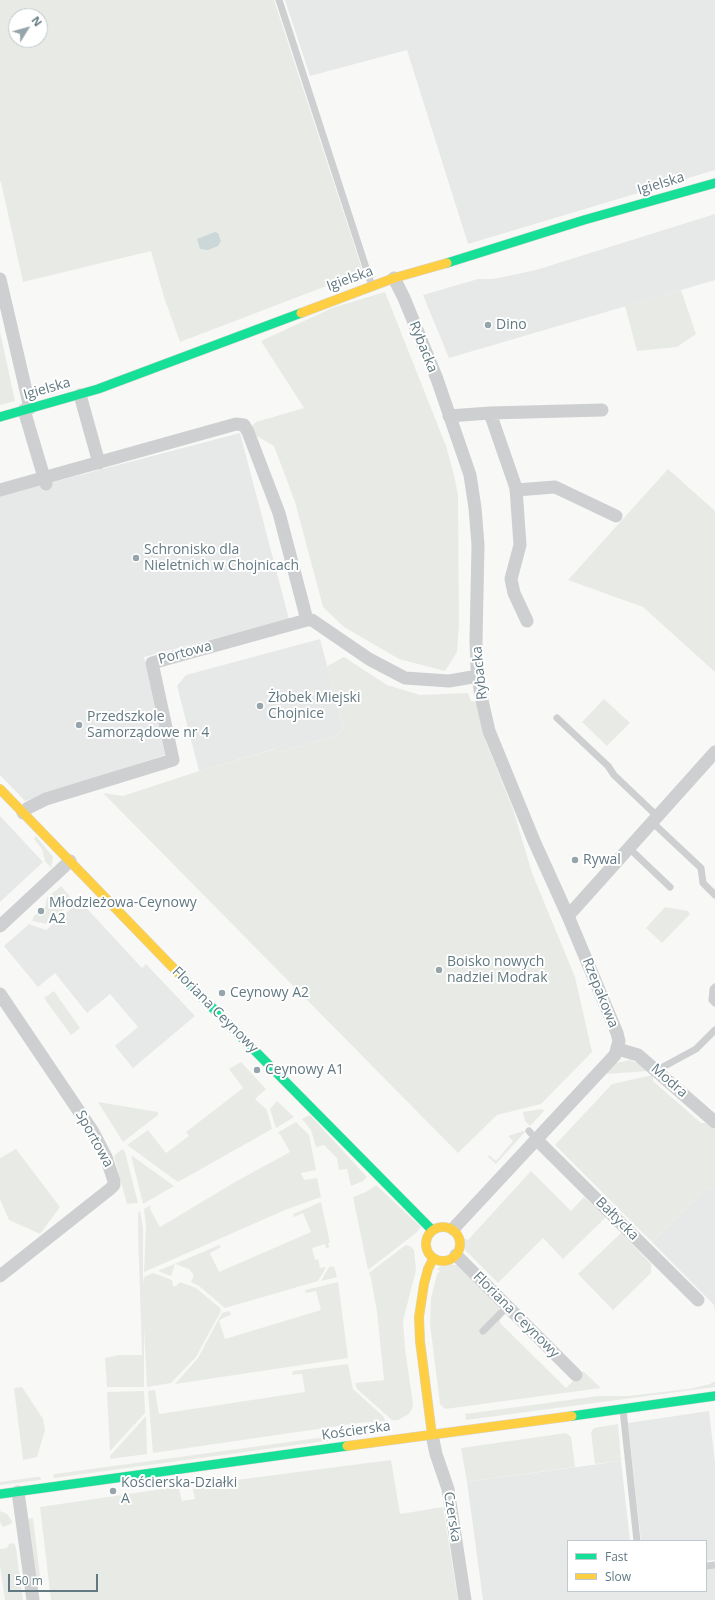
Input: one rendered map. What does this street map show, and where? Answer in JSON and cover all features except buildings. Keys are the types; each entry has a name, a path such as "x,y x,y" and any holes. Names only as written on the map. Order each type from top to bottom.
{"street":[{"name":"Igielska","path":"0,417 98,389 394,278 447,264 584,220 715,183"},
{"name":"Rybacka","path":"394,278 404,298 434,373 470,475 475,508 478,546 476,641 478,676 489,731 531,834 568,916"},
{"path":"0,279 27,409 45,481"},
{"path":"80,395 99,462"},
{"path":"449,416 490,413 602,410"},
{"path":"490,413 516,490 520,545 511,579 514,593 527,621"},
{"path":"0,490 45,481 99,462 236,424 244,425 279,513 307,620 312,620 369,659 405,678 449,681 478,676"},
{"path":"516,490 555,487 616,516"},
{"name":"Portowa","path":"23,813 28,808 46,799 173,760 152,662 307,620"},
{"path":"568,916 715,752"},
{"name":"Floriana Ceynowy","path":"0,789 432,1230"},
{"path":"0,926 70,861"},
{"name":"Rzepakowa","path":"568,916 617,1033 619,1041 618,1049"},
{"name":"Sportowa","path":"0,994 95,1136 108,1162 114,1181 114,1185 110,1189 0,1276"},
{"path":"453,1229 533,1135 598,1075 615,1055 618,1049"},
{"name":"Modra","path":"618,1049 638,1055 715,1122"},
{"name":"Bałtycka","path":"533,1135 698,1300"},
{"path":"442,1226 453,1229 460,1239 460,1245 456,1255 445,1261 434,1259 429,1255 425,1245 428,1234 436,1227 442,1226"},
{"name":"Floriana Ceynowy","path":"456,1255 576,1375"},
{"path":"432,1435 420,1341 419,1317 424,1284 428,1269 434,1259"},
{"name":"Kościerska","path":"0,1494 715,1396"},
{"name":"Czerska","path":"432,1435 436,1454 448,1489 465,1600"},
{"path":"18,1492 32,1600"}],"lane":[{"path":"279,0 372,286"},
{"path":"557,718 608,766 614,775 654,819 701,868 703,883 715,895"},
{"path":"629,848 670,887"},
{"path":"715,987 713,989 712,1000 715,1003"},
{"path":"658,1072 661,1068 696,1049 715,1030"},
{"path":"483,1331 507,1307"},
{"path":"623,1409 637,1540"}],"shaded area":[{"path":"0,0 274,0 363,272 180,342 164,297 151,251 23,282 1,182"},
{"path":"285,0 715,0 715,170 468,244 407,50 310,76"},
{"path":"715,214 715,280 449,358 423,295 478,279 493,279 536,270"},
{"path":"215,232 218,233 221,241 218,246 208,250 200,249 197,239"},
{"path":"681,290 696,334 677,347 637,351 625,306"},
{"path":"385,292 446,446 458,495 459,625 457,652 445,671 399,659 344,627 323,607 295,502 274,446 255,435 252,426 256,422 304,408 261,341 332,308"},
{"path":"0,332 15,401 0,405"},
{"name":"Schronisko dla Nieletnich w Chojnicach","path":"240,433 289,619 144,657 165,755 25,801 0,775 0,496"},
{"path":"668,469 715,511 715,672 643,607 568,580"},
{"name":"Żłobek Miejski Chojnice","path":"320,639 343,726 338,735 279,752 274,749 199,771 177,686 186,675"},
{"path":"344,657 387,685 420,695 468,693 471,701 477,702 486,742 513,809 532,873 575,977 592,1052 541,1104 497,1115 458,1153 103,793 123,796 199,771 275,749 279,752 338,735 343,726 327,666"},
{"path":"604,699 630,723 607,746 582,722"},
{"path":"0,816 43,862 0,902"},
{"path":"36,836 53,857 51,868 45,861 42,849 34,839"},
{"path":"61,886 74,901 47,924 32,921 34,916 45,907 47,898"},
{"path":"80,901 142,968 146,964 195,1016 133,1068 115,1046 138,1027 110,994 87,1013 55,973 38,987 4,946 29,924 46,930"},
{"path":"665,907 688,911 690,914 662,943 646,928"},
{"path":"54,991 80,1028 71,1035 44,998"},
{"path":"630,1060 642,1065 649,1071 606,1074 616,1063"},
{"path":"241,1062 266,1089 255,1099 267,1110 272,1129 178,1182 127,1145 148,1130 166,1153 189,1136 186,1132 243,1088 229,1069"},
{"path":"653,1075 653,1081 701,1123 707,1123 715,1130 715,1188 706,1189 652,1242 555,1145 612,1084"},
{"path":"277,1101 294,1117 276,1128 270,1109"},
{"path":"98,1102 158,1112 158,1115 123,1142"},
{"path":"542,1109 544,1111 530,1126 525,1121 523,1112"},
{"path":"310,1115 367,1177 363,1181 351,1186 347,1169 339,1170 337,1158 324,1145 316,1147 311,1130 302,1119"},
{"path":"296,1122 309,1135 316,1170 301,1173 304,1180 317,1178 321,1197 285,1210 144,1272 146,1226 144,1209 151,1205 150,1209 160,1227 235,1182 290,1152 280,1134 277,1133"},
{"path":"523,1131 525,1132 496,1164 488,1157 489,1155 496,1161 513,1141 508,1136"},
{"path":"16,1149 60,1207 40,1234 9,1220 0,1199 0,1158"},
{"path":"122,1149 125,1152 138,1203 127,1204 114,1156"},
{"path":"131,1155 174,1186 143,1204"},
{"path":"531,1171 571,1211 584,1197 606,1217 563,1259 543,1238 498,1283 459,1244 463,1237 468,1240"},
{"path":"376,1185 421,1227 417,1232 368,1270 353,1197 366,1192"},
{"path":"715,1188 715,1311 714,1305 652,1242 706,1189"},
{"path":"321,1202 330,1243 328,1243 329,1248 326,1248 325,1244 312,1248 315,1260 318,1259 320,1268 326,1267 318,1281 225,1308 199,1286 191,1282 194,1275 189,1269 175,1264 171,1276 158,1271 219,1245 221,1247 210,1253 219,1272 311,1232 303,1213 294,1217 293,1214"},
{"path":"140,1211 143,1228 143,1284 144,1277 153,1273 172,1280 173,1286 176,1286 180,1282 196,1288 220,1308 221,1311 196,1357 171,1383 147,1387 144,1329 144,1387 107,1387 105,1358 119,1355 142,1355 138,1231 138,1212"},
{"path":"621,1233 651,1264 651,1273 613,1310 578,1274"},
{"path":"406,1245 410,1246 414,1250 416,1270 403,1321 405,1349 413,1404 409,1414 398,1420 392,1420 357,1389 355,1383 384,1380 377,1312 369,1273"},
{"path":"445,1264 458,1265 499,1306 500,1323 566,1388 583,1371 601,1388 445,1409 440,1404 430,1324 431,1298 437,1274 440,1271 437,1269"},
{"path":"334,1266 337,1277 321,1281 329,1267"},
{"path":"338,1282 348,1358 175,1384 198,1358 222,1313 230,1311 231,1315 219,1321 225,1339 321,1310 316,1291 306,1293 305,1290"},
{"path":"348,1364 353,1389 384,1417 385,1421 359,1423 153,1453 148,1391 155,1390 159,1414 305,1392 302,1374 292,1375 293,1371"},
{"path":"715,1381 715,1387 466,1420 465,1414 599,1396 628,1396 689,1389 710,1384"},
{"path":"22,1387 43,1419 45,1430 37,1457 23,1460 14,1388"},
{"path":"144,1391 145,1413 110,1451 107,1392"},
{"path":"709,1411 715,1462 715,1560 707,1561 707,1540 641,1540 628,1423"},
{"path":"146,1416 147,1454 110,1459 110,1456"},
{"path":"618,1424 621,1461 595,1464 591,1432 594,1428"},
{"path":"384,1429 384,1433 54,1478 53,1476 55,1474"},
{"path":"566,1433 571,1437 575,1467 467,1482 461,1448"},
{"path":"391,1460 400,1514 443,1507 458,1600 51,1600 40,1507 176,1487 179,1489 182,1501 195,1499 193,1490 197,1485"},
{"path":"621,1461 630,1540 567,1540 567,1592 707,1592 707,1569 715,1568 715,1600 483,1600 467,1482"},
{"path":"40,1477 41,1480 0,1485 0,1482"},
{"path":"0,1511 7,1514 12,1521 11,1524 3,1527 0,1522"},
{"path":"33,1518 40,1576 35,1577 27,1519"},
{"path":"14,1543 20,1580 18,1580 19,1587 21,1587 23,1600 5,1600 0,1566 0,1549 7,1548 9,1544"}],"traffic: fast":[{"path":"447,263 584,220 715,183"},
{"path":"0,417 98,389 301,313"},
{"path":"181,976 432,1230"},
{"path":"572,1416 715,1396"},
{"path":"0,1494 347,1446"}],"traffic: slow":[{"path":"301,313 394,278 447,263"},
{"path":"0,789 181,976"},
{"path":"440,1227 446,1227 450,1228 457,1234 460,1244 459,1251 453,1258 446,1261 440,1261 436,1260 429,1254 426,1247 426,1241 427,1237 433,1230 440,1227"},
{"path":"432,1435 420,1341 419,1317 424,1284 428,1269 433,1259"},
{"path":"347,1446 572,1416"}],"place":[{"name":"Dino","path":"488,325"},
{"name":"Schronisko dla Nieletnich w Chojnicach","path":"136,558"},
{"name":"Żłobek Miejski Chojnice","path":"260,706"},
{"name":"Przedszkole Samorządowe nr 4","path":"79,725"},
{"name":"Rywal","path":"575,860"},
{"name":"Młodzieżowa-Ceynowy A2","path":"41,911"},
{"name":"Boisko nowych nadziei Modrak","path":"439,970"},
{"name":"Ceynowy A2","path":"222,993"},
{"name":"Ceynowy A1","path":"257,1070"},
{"name":"Kościerska-Działki A","path":"113,1491"}]}
